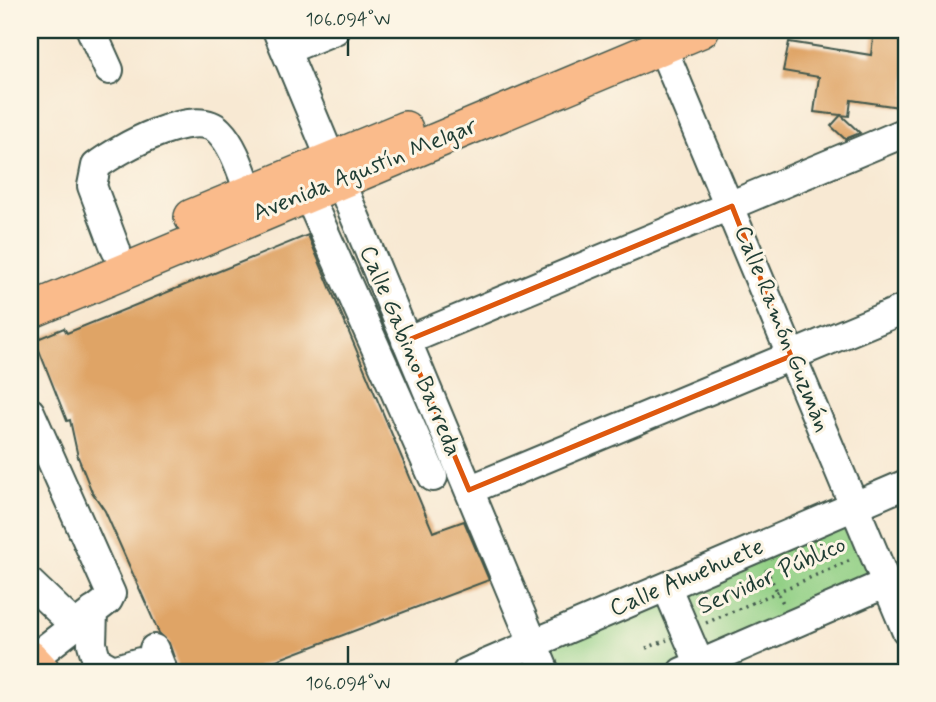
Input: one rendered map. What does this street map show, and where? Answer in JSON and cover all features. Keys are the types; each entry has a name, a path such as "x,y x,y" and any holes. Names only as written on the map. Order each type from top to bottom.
{"main road":[{"name":"Avenida Agustín Melgar","path":"30,286 116,250 326,179 654,35 701,30"},
{"name":"Avenida Agustín Melgar","path":"30,311 253,203"}],"street":[{"path":"91,30 109,71"},
{"path":"281,40 335,30"},
{"name":"Calle Ramón Guzmán","path":"654,35 732,206 906,630"},
{"name":"Calle Gabino Barreda","path":"281,40 326,179 406,341 545,672"},
{"path":"116,250 92,186 92,177 101,162 138,142 186,123 208,124 224,137 253,203"},
{"path":"406,341 906,132"},
{"path":"326,179 433,477"},
{"path":"469,489 906,308"},
{"path":"30,412 73,514 111,590 108,600 83,617 35,663"},
{"name":"Calle Ahuehuete","path":"467,672 906,484"},
{"path":"30,583 83,617 97,661 113,670 152,661"},
{"path":"667,588 686,632 695,670 887,583"}],"path":[{"path":"756,549 792,624"},
{"name":"Servidor Público","path":"686,632 873,551"}],"highlighted area":[{"path":"732,206 791,356 469,490 406,341"}],"green space":[{"path":"854,505 887,583 681,672 545,672 533,645"}],"building":[{"path":"874,30 906,30 906,108 851,100 849,116 814,112 819,77 783,71 789,42 871,55"},
{"path":"841,115 860,133 845,139 831,126"},
{"path":"308,235 433,532 464,521 489,580 245,672 179,672 169,643 159,633 105,511 92,492 78,457 70,420 67,421 35,340 64,328 67,333"}]}
